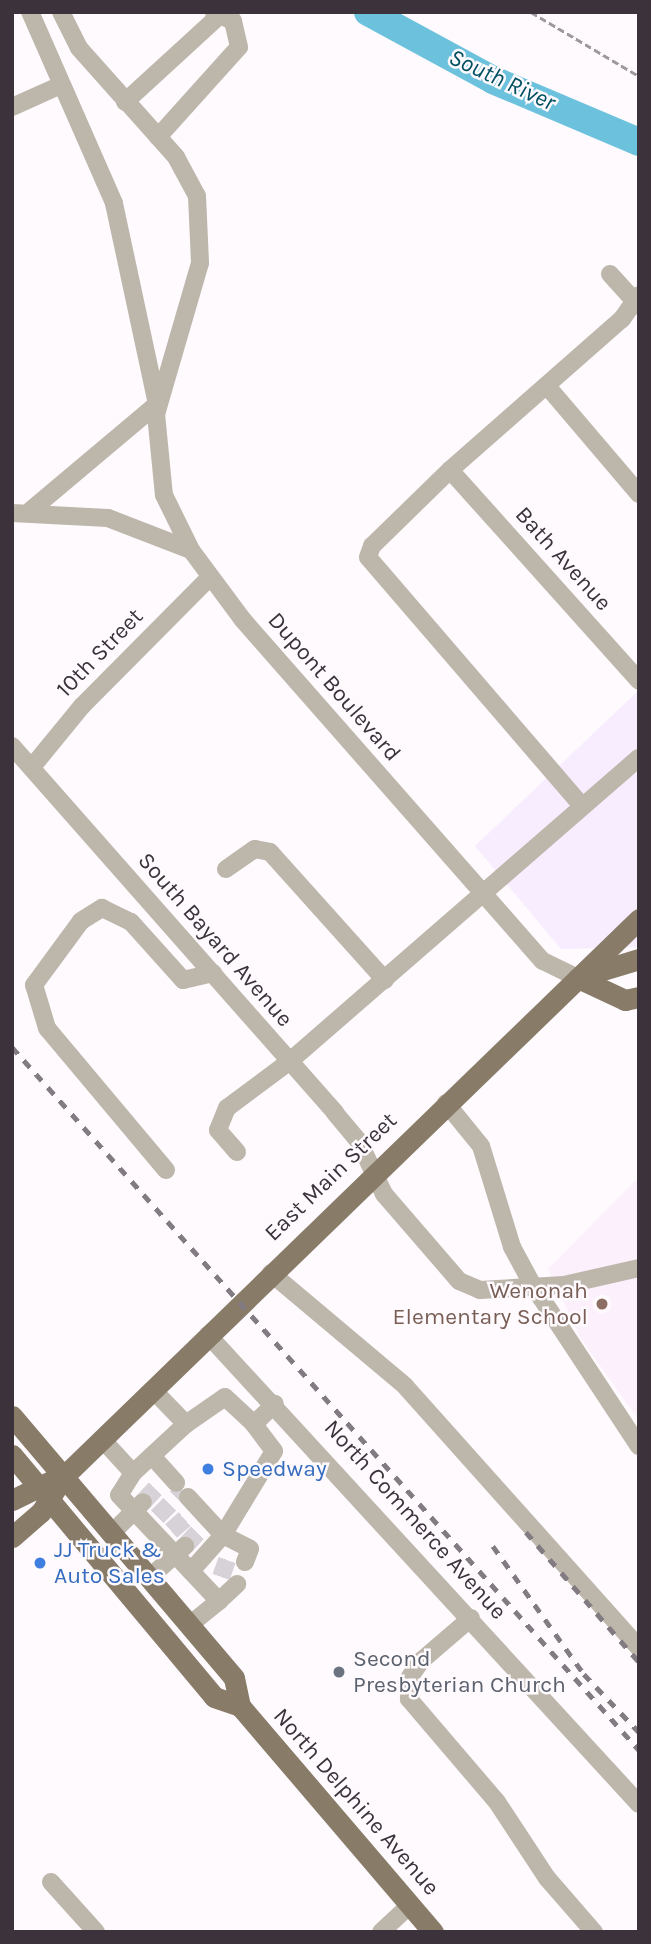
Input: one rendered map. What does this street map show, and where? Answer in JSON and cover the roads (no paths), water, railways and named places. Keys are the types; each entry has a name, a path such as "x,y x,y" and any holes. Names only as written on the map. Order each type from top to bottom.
{"main road":[{"name":"East Main Street","path":"12,1537 44,1491 63,1477 374,1171 639,919"},
{"path":"578,978 639,959"},
{"path":"578,978 625,1000 639,997"},
{"name":"North Delphine Avenue","path":"12,1416 234,1678 240,1706 433,1932"},
{"name":"North Delphine Avenue","path":"12,1454 214,1697 240,1706"},
{"name":"East Main Street","path":"12,1500 44,1491"}],"street":[{"name":"Dupont Boulevard","path":"30,12 117,213 157,404 164,495 191,550 209,578 543,961 578,978"},
{"path":"21,512 157,404 192,297 202,239 193,185 158,137 79,48 61,12"},
{"path":"125,102 217,13 233,21 239,47 158,137"},
{"path":"12,107 61,85"},
{"path":"582,806 369,564 372,545 450,470 547,386 638,301 610,274"},
{"path":"547,386 639,494"},
{"name":"Bath Avenue","path":"450,470 639,681"},
{"path":"21,512 108,518 191,550"},
{"name":"10th Street","path":"32,767 82,706 209,578"},
{"name":"South Bayard Avenue","path":"12,746 359,1142 384,1194 459,1281 480,1290 593,1281 639,1268"},
{"path":"237,1152 220,1135 222,1114 290,1061 639,758"},
{"path":"226,869 255,849 270,852 384,980"},
{"path":"166,1170 47,1028 34,985 81,921 102,908 131,922 183,980 213,973"},
{"path":"446,1103 481,1146 512,1247 532,1284 639,1446"},
{"path":"271,1273 405,1386 639,1648"},
{"name":"North Commerce Avenue","path":"208,1335 275,1404 639,1804"},
{"path":"153,1390 186,1424"},
{"path":"189,1625 222,1588 191,1571 180,1550 139,1506 119,1495 133,1474 186,1424 225,1397 254,1424 274,1451 232,1549 191,1571"},
{"path":"254,1424 275,1404"},
{"path":"102,1439 133,1474"},
{"path":"152,1456 168,1481"},
{"path":"111,1534 139,1506"},
{"path":"191,1507 232,1549"},
{"path":"150,1577 180,1550"},
{"path":"471,1618 421,1661 410,1677 409,1699 497,1802 547,1878 594,1932"},
{"path":"51,1881 96,1932"},
{"path":"381,1932 410,1905"}],"waterway":[{"name":"South River","path":"368,12 493,80 639,142"}],"tunnel":[{"path":"143,1502 159,1485"},
{"path":"157,1517 183,1491"},
{"path":"171,1531 188,1516"},
{"path":"185,1546 201,1529"},
{"path":"221,1577 229,1555"}],"railway":[{"path":"12,1047 639,1750"},
{"path":"526,1532 639,1662"},
{"path":"493,1546 584,1674 639,1732"}],"place":[{"name":"Wenonah Elementary School","path":"602,1304"},
{"name":"Speedway","path":"208,1469"},
{"name":"JJ Truck & Auto Sales","path":"40,1563"},
{"name":"Second Presbyterian Church","path":"339,1672"}]}
